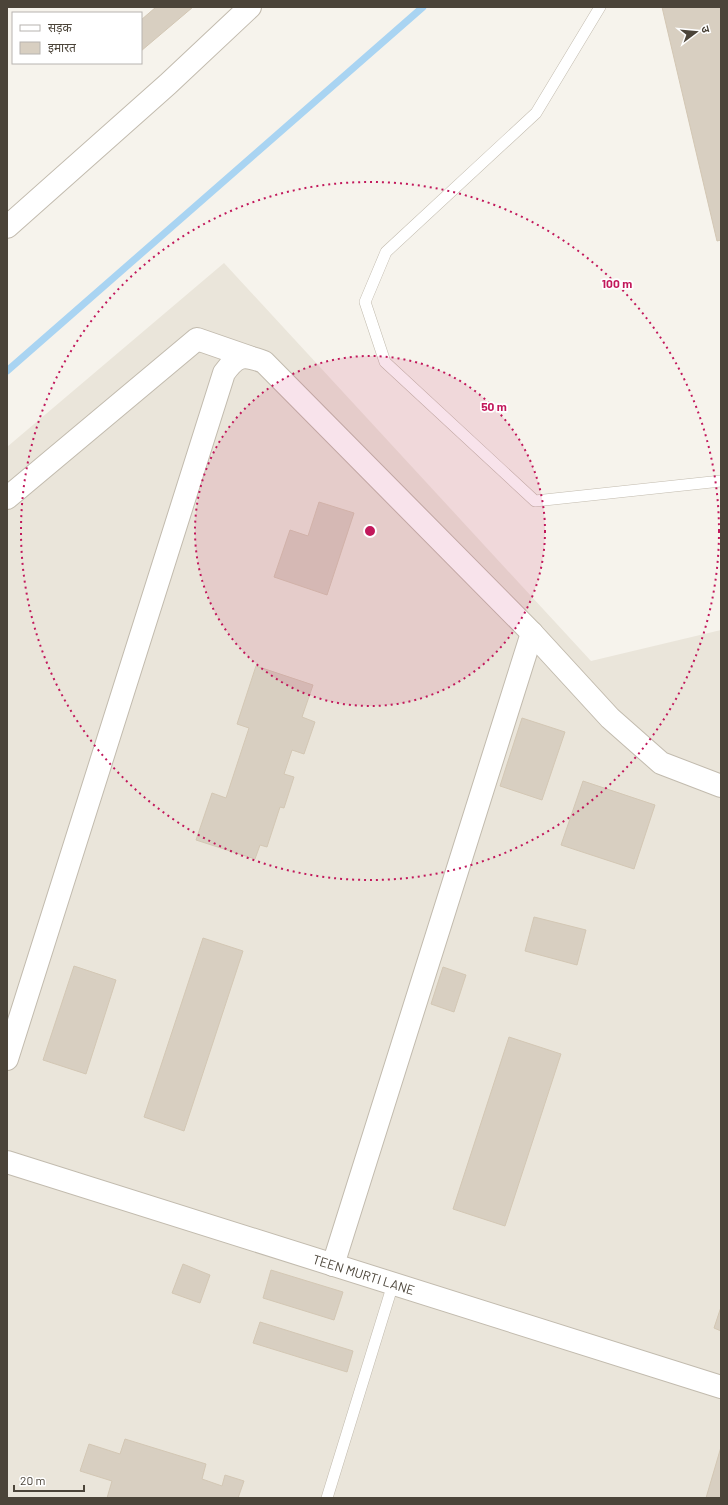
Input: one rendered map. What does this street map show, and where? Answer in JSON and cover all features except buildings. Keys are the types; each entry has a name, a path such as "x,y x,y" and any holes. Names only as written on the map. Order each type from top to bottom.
{"street":[{"path":"7,227 168,84 250,7"},
{"path":"7,498 197,339 264,362 532,633 610,718 661,763 721,786"},
{"path":"7,1059 224,373 233,361 249,357"},
{"path":"333,1265 532,633"},
{"name":"TEEN MURTI LANE","path":"7,1162 721,1387"}],"lane":[{"path":"600,7 536,113 386,252 365,302 386,362 535,502 721,481"},
{"path":"327,1498 393,1284"}],"shaded area":[{"path":"224,263 591,661 721,630 721,1498 7,1498 7,447"}],"waterway":[{"path":"7,371 423,7"}]}
